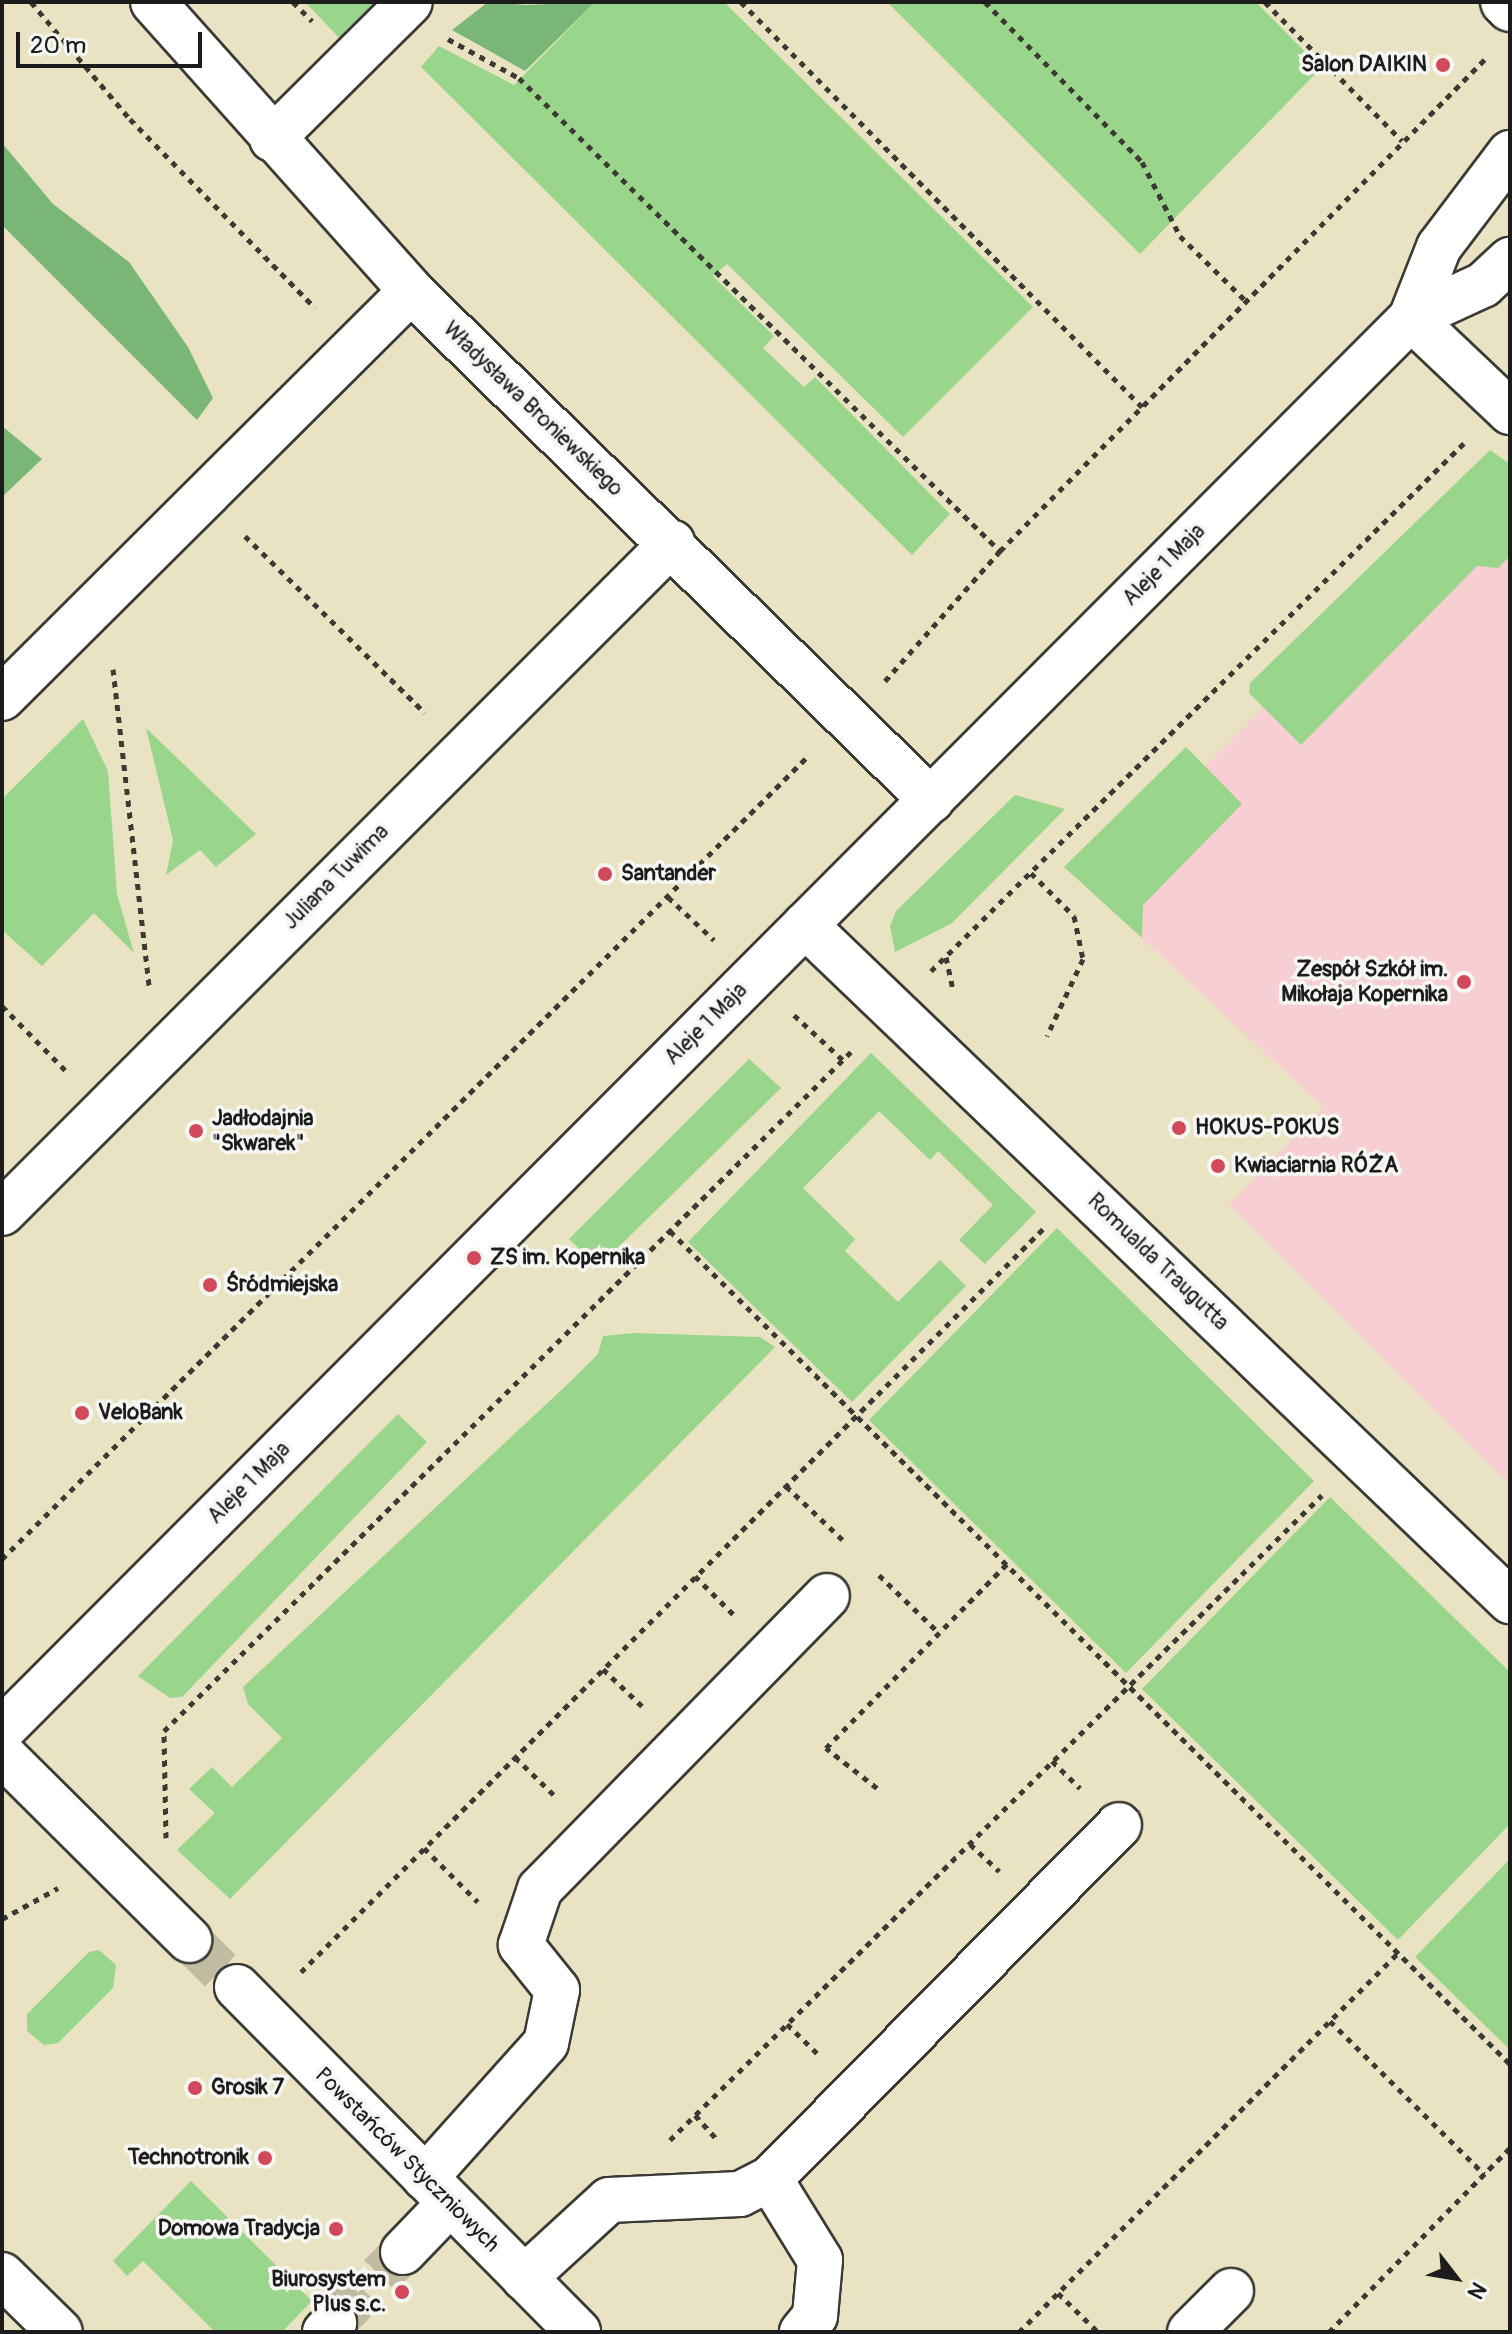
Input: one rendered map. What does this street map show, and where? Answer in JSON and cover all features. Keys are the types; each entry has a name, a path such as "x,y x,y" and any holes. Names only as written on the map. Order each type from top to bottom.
{"street":[{"name":"Władysława Broniewskiego","path":"153,2 272,139 411,291 672,543 931,800"},
{"path":"272,139 410,2"},
{"path":"1503,2 1505,28"},
{"name":"Aleje 1 Maja","path":"1411,318 1439,247 1510,153"},
{"name":"Aleje 1 Maja","path":"2,1730 1411,318 1483,285 1510,260"},
{"path":"2,698 411,291"},
{"path":"1411,318 1506,408"},
{"name":"Juliana Tuwima","path":"2,1213 672,543"},
{"name":"Romualda Traugutta","path":"805,925 1510,1601"},
{"path":"403,2252 437,2191 546,2043 557,1990 521,1945 540,1889 827,1596"},
{"path":"2,1754 189,1940"},
{"path":"524,2278 609,2200 740,2194 770,2179 1119,1825"},
{"name":"Powstańców Styczniowych","path":"249,2000 578,2332"},
{"path":"770,2179 820,2260 815,2316 802,2332"},
{"path":"2,2275 60,2332"},
{"path":"1190,2332 1231,2291"}],"path":[{"path":"31,2 130,119 325,319"},
{"path":"741,2 1142,407"},
{"path":"985,2 1142,162 1180,236 1245,300"},
{"path":"1265,2 1402,141"},
{"path":"884,682 1000,551 1402,141 1505,28"},
{"path":"443,37 519,78 1000,551"},
{"path":"946,956 1506,408"},
{"path":"245,536 431,719"},
{"path":"113,669 150,997"},
{"path":"2,1559 814,751"},
{"path":"1031,873 1074,916 1083,959 1047,1036"},
{"path":"668,897 702,929"},
{"path":"2,1006 71,1075"},
{"path":"794,1015 843,1060"},
{"path":"172,1854 164,1731 865,1038"},
{"path":"249,2000 424,1848 1050,1222"},
{"path":"670,1231 1132,1684 1510,2064"},
{"path":"609,2200 1334,1483"},
{"path":"877,1788 826,1748 1007,1564"},
{"path":"424,1848 521,1945"},
{"path":"2,1919 68,1883"},
{"path":"1019,2332 1398,1953"},
{"path":"1330,2021 1484,2174"},
{"path":"1329,2332 1510,2148"},
{"path":"1058,2293 1098,2332"}],"shaded area":[{"path":"1510,460 1510,1485 1229,1205 1323,1107 1086,886"}],"green space":[{"path":"305,2 383,2 346,45"},
{"path":"488,2 526,5 595,2 525,71 452,30"},
{"path":"595,2 724,2 1033,307 903,437 727,264 713,276 774,336 763,348 804,387 815,377 950,514 912,555 421,67 439,46 514,85"},
{"path":"887,2 1256,2 1321,68 1140,254"},
{"path":"2,143 53,204 129,262 188,347 213,398 197,420 2,225"},
{"path":"2,426 42,459 2,497"},
{"path":"1490,450 1510,464 1510,556 1498,568 1477,566 1301,745 1249,693 1250,683"},
{"path":"83,719 108,771 117,894 134,953 94,913 42,966 2,930 2,799"},
{"path":"146,728 256,834 216,867 200,850 166,875 173,840"},
{"path":"1186,747 1242,804 1143,905 1142,938 1064,867"},
{"path":"1015,795 1065,809 952,923 895,952 890,926 896,911"},
{"path":"871,1053 1036,1212 985,1264 959,1240 993,1205 938,1151 930,1160 879,1111 803,1188 855,1239 845,1251 898,1302 940,1260 966,1286 852,1402 688,1242"},
{"path":"749,1059 781,1088 598,1267 569,1239"},
{"path":"1057,1228 1314,1481 1126,1673 869,1420"},
{"path":"634,1333 760,1337 775,1347 230,1899 177,1850 215,1813 189,1789 212,1767 232,1787 282,1738 248,1704 243,1687 570,1382 598,1354 603,1336"},
{"path":"398,1414 427,1442 182,1697 170,1698 138,1676"},
{"path":"1330,1497 1510,1672 1510,1824 1398,1940 1142,1689"},
{"path":"1510,1859 1510,2050 1415,1957"},
{"path":"99,1950 116,1965 113,1988 58,2043 44,2045 27,2031 27,2014 89,1952"},
{"path":"191,2181 312,2301 282,2332 215,2332 143,2261 127,2276 113,2261"}],"tunnel":[{"path":"189,1940 237,1987"},
{"path":"334,2323 403,2252"}],"place":[{"name":"Salon DAIKIN","path":"1443,65"},
{"name":"Santander","path":"605,874"},
{"name":"Zespół Szkół im. Mikołaja Kopernika","path":"1464,982"},
{"name":"HOKUS-POKUS","path":"1179,1128"},
{"name":"Jadłodajnia \"Skwarek\"","path":"196,1131"},
{"name":"Kwiaciarnia RÓŻA","path":"1218,1166"},
{"name":"ZS im. Kopernika","path":"474,1258"},
{"name":"Śródmiejska","path":"210,1285"},
{"name":"VeloBank","path":"82,1413"},
{"name":"Grosik 7","path":"195,2088"},
{"name":"Technotronik","path":"265,2158"},
{"name":"Domowa Tradycja","path":"336,2229"},
{"name":"Biurosystem Plus s.c.","path":"402,2292"}]}
